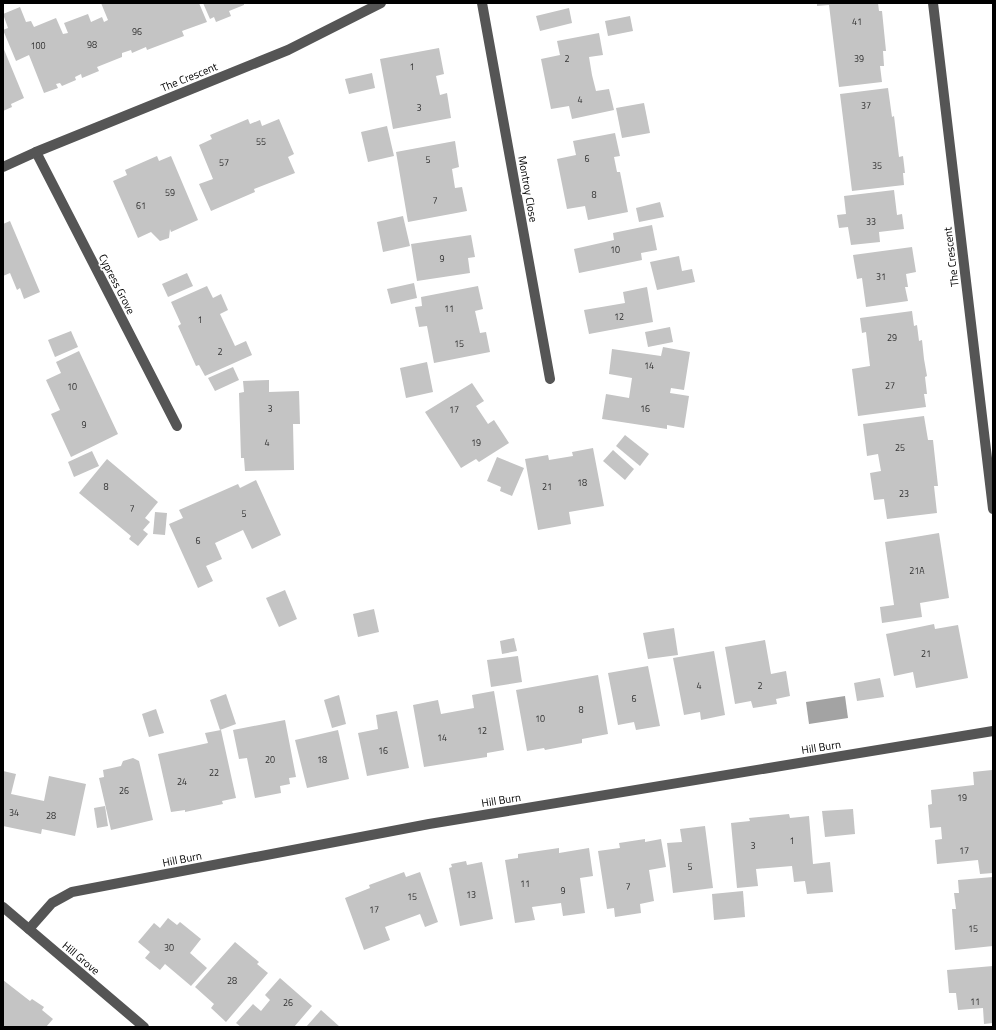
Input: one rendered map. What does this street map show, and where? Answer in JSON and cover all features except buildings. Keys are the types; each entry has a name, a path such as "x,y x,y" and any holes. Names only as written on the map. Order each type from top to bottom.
{"street":[{"name":"The Crescent","path":"3,167 36,152 288,50 381,3"},
{"name":"Montroy Close","path":"482,3 550,379"},
{"name":"The Crescent","path":"933,3 993,509"},
{"name":"Cypress Grove","path":"36,152 177,426"},
{"name":"Hill Burn","path":"29,929 52,902 72,892 429,824 993,731"},
{"name":"Hill Grove","path":"3,907 144,1027"}],"shaded area":[{"path":"845,696 848,718 809,724 806,702"}]}
